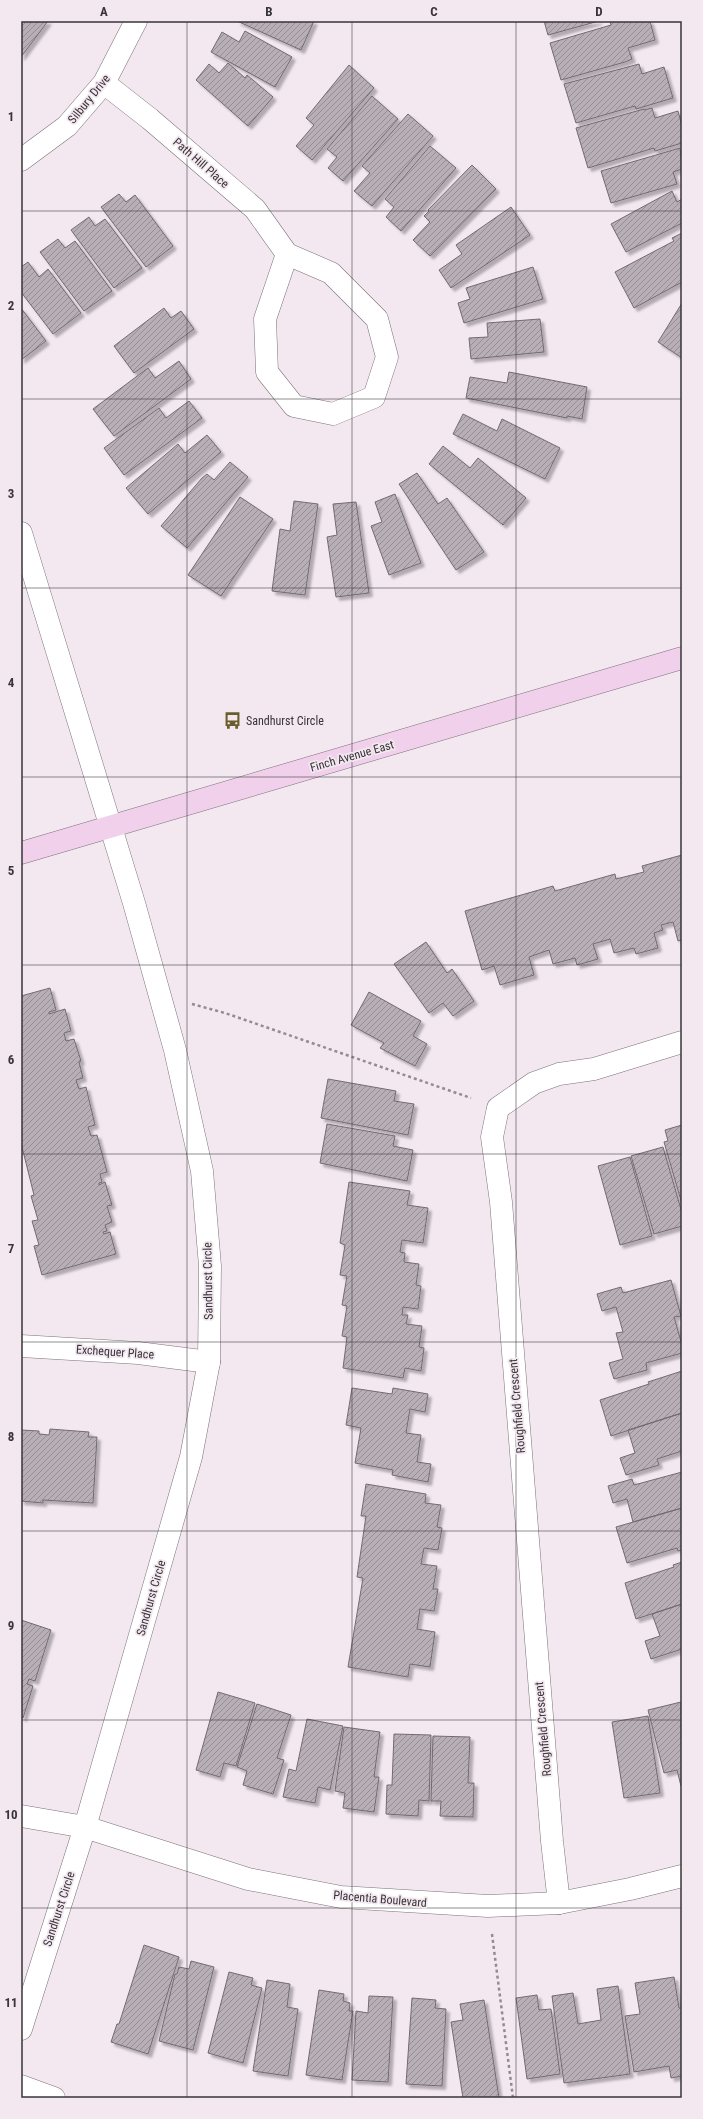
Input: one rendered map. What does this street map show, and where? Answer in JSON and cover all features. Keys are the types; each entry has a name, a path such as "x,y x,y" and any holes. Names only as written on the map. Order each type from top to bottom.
{"main road":[{"name":"Finch Avenue East","path":"21,853 110,825 682,658"}],"street":[{"name":"Silbury Drive","path":"21,160 67,126 104,83 136,21"},
{"name":"Path Hill Place","path":"104,83 150,119 255,209 287,254"},
{"path":"287,254 331,274 377,319 387,357 374,397 333,414 294,406 267,372 265,319 287,254"},
{"name":"Sandhurst Circle","path":"21,533 110,825 175,1050 202,1171 210,1266 209,1362 191,1457 85,1827 21,2029"},
{"path":"498,1108 534,1083 559,1074 594,1069 682,1042"},
{"name":"Roughfield Crescent","path":"498,1108 492,1138 501,1202 551,1833 559,1903"},
{"name":"Exchequer Place","path":"21,1346 138,1353 209,1362"},
{"name":"Placentia Boulevard","path":"21,1816 85,1827 248,1879 341,1897 488,1906 559,1903 630,1889 682,1876"},
{"path":"21,2086 54,2098"}],"path":[{"path":"160,996 225,1013 498,1108"},
{"path":"488,1906 514,2098"}],"building":[{"path":"21,21 48,21 21,57"},
{"path":"237,21 314,21 301,50"},
{"path":"544,21 599,21 548,35"},
{"path":"610,21 650,21 655,40 628,48 632,59 625,62 561,80 550,43 611,25"},
{"path":"245,31 292,57 275,87 211,52 222,32 239,42"},
{"path":"228,63 245,78 247,75 273,97 248,126 196,80 209,64 219,73"},
{"path":"639,64 642,74 664,67 673,98 636,109 635,106 576,123 564,84"},
{"path":"349,65 374,88 312,160 296,146 314,125 306,118"},
{"path":"372,96 398,119 343,181 328,168 337,157 327,149"},
{"path":"652,108 655,118 678,111 682,126 682,143 655,151 654,148 588,168 576,128"},
{"path":"408,114 433,136 372,206 354,191 370,173 362,166"},
{"path":"430,146 456,168 401,231 386,217 394,207 385,199"},
{"path":"680,148 682,169 673,172 677,184 611,203 601,171"},
{"path":"472,165 496,189 430,256 413,240 430,222 424,216"},
{"path":"672,191 677,202 682,199 682,223 626,252 611,224"},
{"path":"119,194 126,202 135,195 173,246 146,267 101,207"},
{"path":"511,207 530,235 451,288 439,270 462,254 456,245"},
{"path":"89,217 95,226 105,219 142,268 114,288 71,230"},
{"path":"682,233 682,282 634,308 615,272 674,241 672,238"},
{"path":"58,239 65,248 75,241 112,291 84,311 40,252"},
{"path":"28,262 39,277 48,269 81,313 53,334 21,292 21,267"},
{"path":"533,267 543,299 464,323 458,303 470,299 466,288"},
{"path":"682,303 682,358 658,342"},
{"path":"21,308 46,341 21,360"},
{"path":"164,308 171,318 181,311 194,329 134,373 114,346"},
{"path":"540,319 544,352 471,359 469,338 488,337 487,323"},
{"path":"179,361 191,379 114,436 93,409 148,368 155,378"},
{"path":"509,372 587,387 582,419 567,416 567,418 466,398 470,377 507,383"},
{"path":"189,401 202,418 124,475 104,448 159,408 166,418"},
{"path":"463,414 497,431 502,419 560,448 545,479 453,434"},
{"path":"207,435 221,452 148,514 126,488 178,444 185,453"},
{"path":"443,446 470,468 478,458 526,498 503,525 429,464"},
{"path":"230,462 248,477 187,548 161,526 202,478 207,474 214,480"},
{"path":"417,473 438,504 447,498 484,552 456,570 399,484"},
{"path":"395,494 421,563 389,575 371,526 382,522 375,502"},
{"path":"240,497 273,519 221,596 188,575"},
{"path":"294,501 318,504 305,595 272,591 280,529 290,531"},
{"path":"356,502 369,593 336,597 327,537 337,535 333,504"},
{"path":"682,855 682,940 678,941 673,922 661,925 663,930 654,933 658,948 636,954 634,948 614,953 610,939 593,944 598,959 577,965 575,958 553,964 549,950 529,957 534,975 500,985 494,966 482,970 465,911 553,886 555,891 615,874 616,879 644,872 642,866"},
{"path":"426,942 447,973 452,969 474,1001 453,1016 443,1003 429,1013 394,964"},
{"path":"50,988 56,1010 49,1012 49,1014 65,1009 71,1031 64,1033 66,1041 74,1039 81,1061 79,1062 83,1078 76,1080 79,1089 86,1087 95,1125 88,1127 91,1136 97,1135 107,1172 100,1174 102,1182 99,1183 99,1185 105,1182 112,1205 107,1206 112,1222 105,1225 107,1231 103,1232 104,1234 110,1232 116,1254 42,1275 34,1246 39,1245 32,1221 38,1220 31,1196 34,1195 21,1143 21,996"},
{"path":"369,992 421,1021 413,1036 427,1044 415,1066 380,1048 384,1043 351,1025"},
{"path":"328,1079 396,1091 394,1101 414,1104 408,1135 321,1118"},
{"path":"327,1124 395,1136 393,1146 413,1150 407,1181 320,1163"},
{"path":"682,1125 682,1204 664,1142 668,1141 665,1130"},
{"path":"663,1147 682,1213 682,1226 654,1234 631,1156"},
{"path":"630,1157 652,1236 620,1245 598,1166"},
{"path":"349,1182 410,1191 407,1205 428,1208 423,1243 402,1240 400,1252 405,1253 404,1262 419,1264 416,1285 421,1286 418,1309 403,1307 402,1315 408,1315 406,1324 422,1326 419,1347 424,1348 421,1371 405,1368 403,1378 343,1368 347,1337 342,1336 347,1306 342,1305 347,1276 340,1275 345,1245 340,1243"},
{"path":"671,1280 681,1316 674,1317 682,1345 682,1353 646,1363 647,1370 614,1379 609,1363 623,1359 616,1333 623,1332 616,1307 602,1311 597,1294 621,1287 623,1293"},
{"path":"682,1371 682,1413 611,1436 600,1400 649,1384 648,1382"},
{"path":"352,1388 392,1394 393,1388 428,1394 425,1412 410,1409 406,1433 421,1435 417,1462 431,1464 428,1482 392,1475 393,1470 355,1463 361,1428 346,1425"},
{"path":"682,1413 682,1451 657,1459 659,1465 626,1475 620,1458 635,1453 628,1430"},
{"path":"50,1429 89,1432 88,1437 97,1437 93,1503 43,1500 43,1503 21,1501 21,1430 39,1431 39,1434 49,1435"},
{"path":"682,1472 682,1508 633,1522 627,1499 613,1503 608,1486 632,1479 634,1485"},
{"path":"366,1484 426,1494 425,1503 441,1505 437,1527 442,1528 438,1550 424,1548 421,1564 437,1566 433,1589 438,1589 434,1611 420,1609 417,1629 435,1632 430,1667 410,1664 408,1677 348,1667 363,1578 357,1577 366,1516 361,1516"},
{"path":"682,1508 682,1550 678,1551 677,1548 627,1563 616,1527"},
{"path":"682,1562 682,1604 636,1619 625,1583 674,1567 673,1565"},
{"path":"682,1604 682,1649 651,1659 645,1641 660,1636 652,1614"},
{"path":"21,1620 51,1630 35,1681 29,1679 27,1684 33,1686 23,1718 21,1717"},
{"path":"218,1692 255,1703 236,1766 224,1763 220,1777 196,1770"},
{"path":"681,1702 681,1786 677,1770 664,1773 648,1710"},
{"path":"257,1704 291,1715 277,1758 284,1760 273,1794 243,1785 247,1771 237,1767"},
{"path":"648,1716 660,1793 624,1798 612,1722"},
{"path":"307,1719 343,1726 330,1790 318,1787 315,1803 283,1797 289,1769 296,1771"},
{"path":"344,1727 380,1732 374,1777 379,1777 374,1812 343,1808 345,1793 335,1791"},
{"path":"394,1734 431,1735 429,1801 419,1800 418,1816 386,1814 387,1785 392,1785"},
{"path":"433,1736 470,1737 468,1783 474,1783 473,1817 440,1816 441,1801 431,1801"},
{"path":"144,1945 179,1957 148,2054 111,2042 117,2024 119,2024"},
{"path":"191,1961 214,1967 193,2050 159,2041 175,1974 177,1974 179,1967 189,1969"},
{"path":"229,1972 253,1978 251,1985 262,1988 243,2063 208,2053"},
{"path":"674,1977 679,2008 682,2008 682,2076 671,2078 669,2066 634,2072 625,2016 640,2014 635,1983"},
{"path":"267,1980 290,1984 287,2007 298,2009 288,2076 253,2071"},
{"path":"618,1986 630,2074 564,2083 552,1996 573,1993 578,2024 601,2020 597,1989"},
{"path":"319,1990 344,1994 343,2001 350,2003 349,2011 353,2011 342,2080 306,2075"},
{"path":"537,1995 539,2010 551,2009 560,2074 527,2079 516,1998"},
{"path":"369,1996 393,1997 388,2082 352,2080 356,2011 368,2013"},
{"path":"412,1998 436,2000 435,2008 446,2009 442,2086 406,2084"},
{"path":"484,2000 499,2098 463,2098 451,2022 463,2020 460,2004"}],"place":[{"name":"Sandhurst Circle","path":"233,721"}]}
